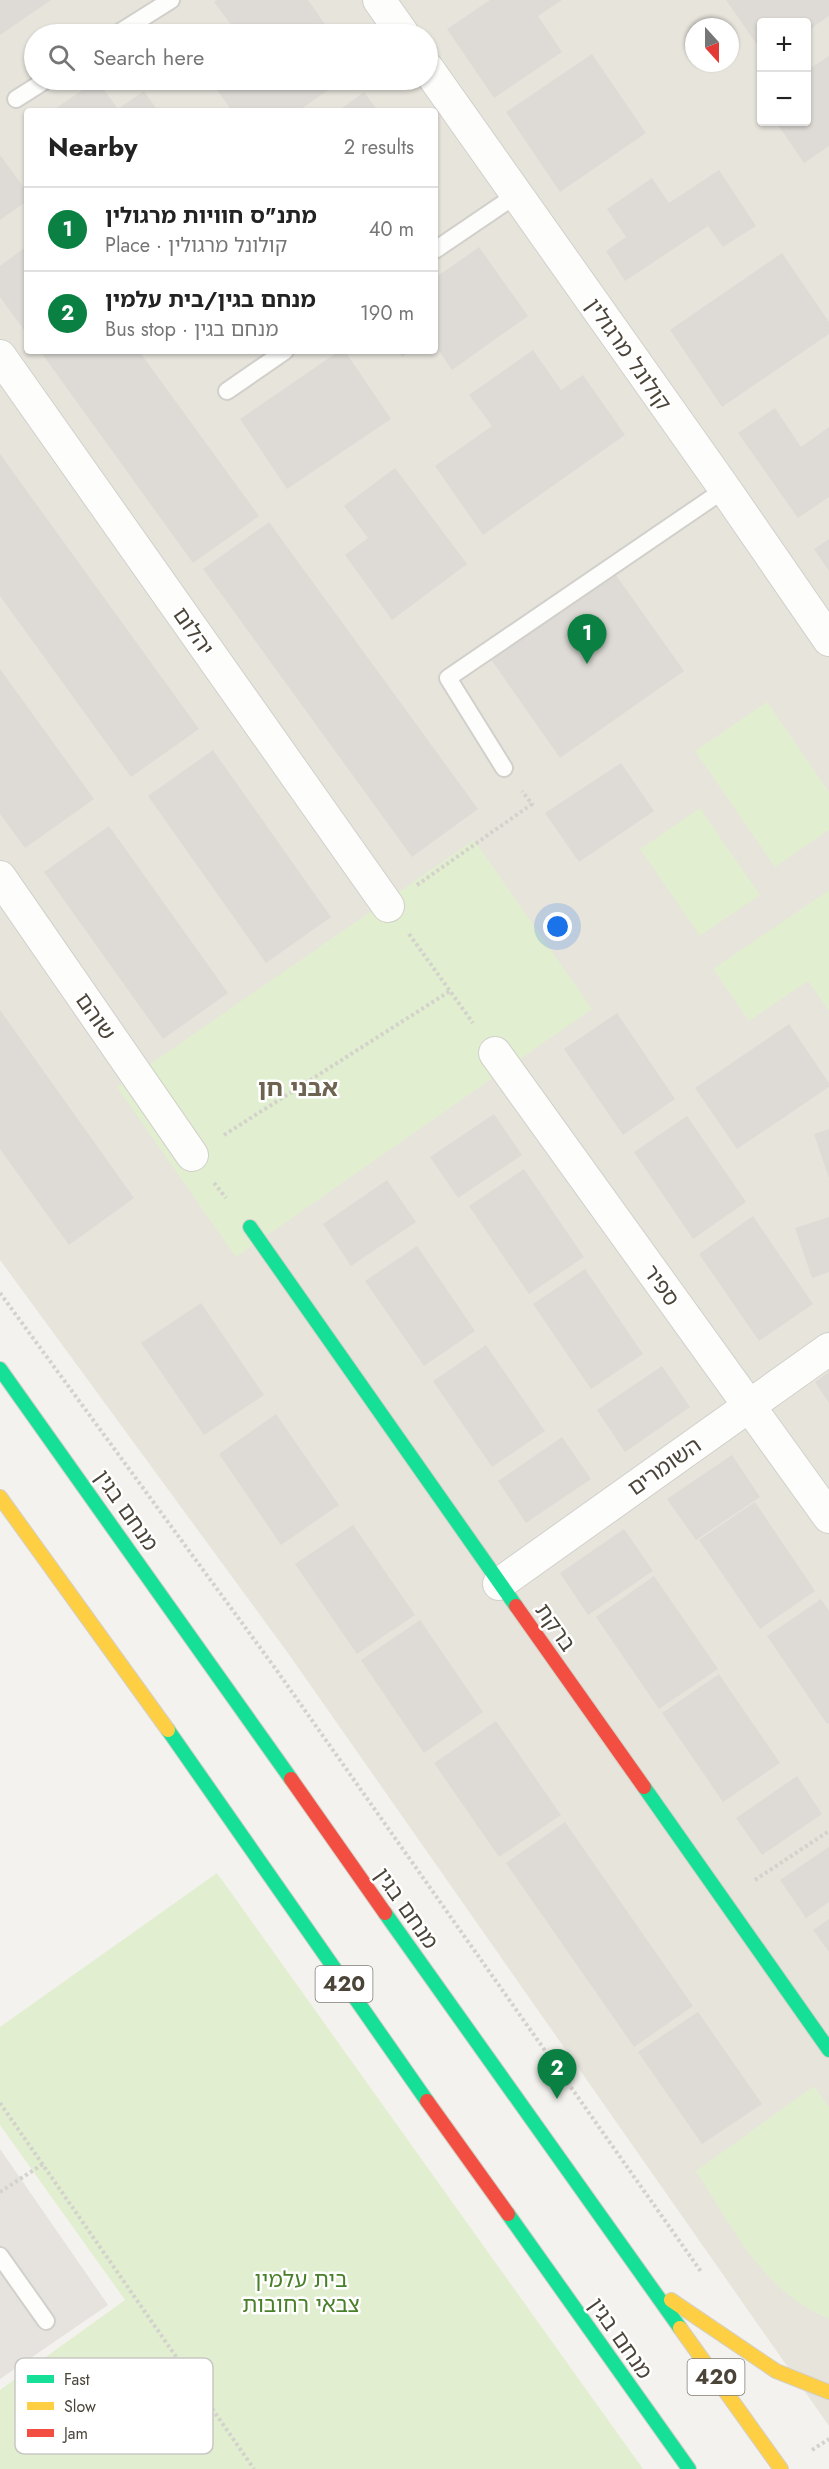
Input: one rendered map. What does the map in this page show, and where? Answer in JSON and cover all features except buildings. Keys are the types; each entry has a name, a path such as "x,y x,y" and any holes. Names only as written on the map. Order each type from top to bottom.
{"main road":[{"name":"ברקת","path":"250,1227 829,2050"},
{"name":"מנחם בגין","path":"0,1369 335,1840 409,1949 781,2469"},
{"name":"מנחם בגין","path":"0,1497 157,1714 350,1993 689,2469"},
{"path":"651,2286 776,2371 829,2392"}],"street":[{"path":"379,0 396,24"},
{"name":"קולונל מרגולין","path":"438,83 829,640"},
{"name":"יהלום","path":"5,372 388,906"},
{"name":"שוהם","path":"0,877 192,1155"},
{"name":"ספיר","path":"495,1053 829,1517"},
{"name":"השומרים","path":"499,1584 829,1349"}],"lane":[{"path":"133,24 171,0"},
{"path":"16,99 30,90"},
{"path":"438,248 516,195"},
{"path":"226,391 281,354"},
{"path":"504,768 448,678 725,489"},
{"path":"0,2256 46,2321"}],"path":[{"path":"495,1053 388,906 532,804 504,768"},
{"path":"250,1227 192,1155 450,992"},
{"path":"0,1293 275,1668 704,2276"},
{"path":"723,1901 829,1831"},
{"path":"0,2103 177,2358"},
{"path":"0,2192 43,2164"},
{"path":"213,2410 254,2469"}],"shaded area":[{"path":"0,0 829,0 829,2426 290,1656 0,1260"},
{"path":"0,2149 108,2305 31,2358 15,2358 15,2369 0,2379"}],"green space":[{"path":"767,702 829,792 829,830 775,867 695,751"},
{"path":"700,808 760,895 700,936 640,849"},
{"path":"474,840 592,1009 236,1257 117,1087"},
{"path":"829,890 829,1011 808,981 749,1021 713,969"},
{"name":"בית עלמין צבאי רחובות","path":"217,1873 643,2469 0,2469 0,2390 15,2379 15,2454 213,2454 213,2358 44,2358 125,2300 0,2125 0,2027"},
{"path":"814,2086 829,2107 829,2319 806,2307 767,2275 736,2235 696,2171"}],"traffic: fast":[{"path":"250,1227 516,1606"},
{"path":"0,1369 291,1779"},
{"path":"168,1730 427,2101"},
{"path":"644,1787 829,2050"},
{"path":"385,1913 680,2328"},
{"path":"508,2214 689,2469"}],"traffic: slow":[{"path":"0,1497 168,1730"},
{"path":"671,2300 776,2371 829,2392"},
{"path":"680,2328 781,2469"}],"traffic: jam":[{"path":"516,1606 644,1787"},
{"path":"291,1779 385,1913"},
{"path":"427,2101 508,2214"}],"place":[{"name":"מתנ\"ס חוויות מרגולין","path":"587,664"},
{"name":"מנחם בגין/בית עלמין","path":"557,2099"}],"district":[{"name":"אבני חן","path":"298,1087"}]}
